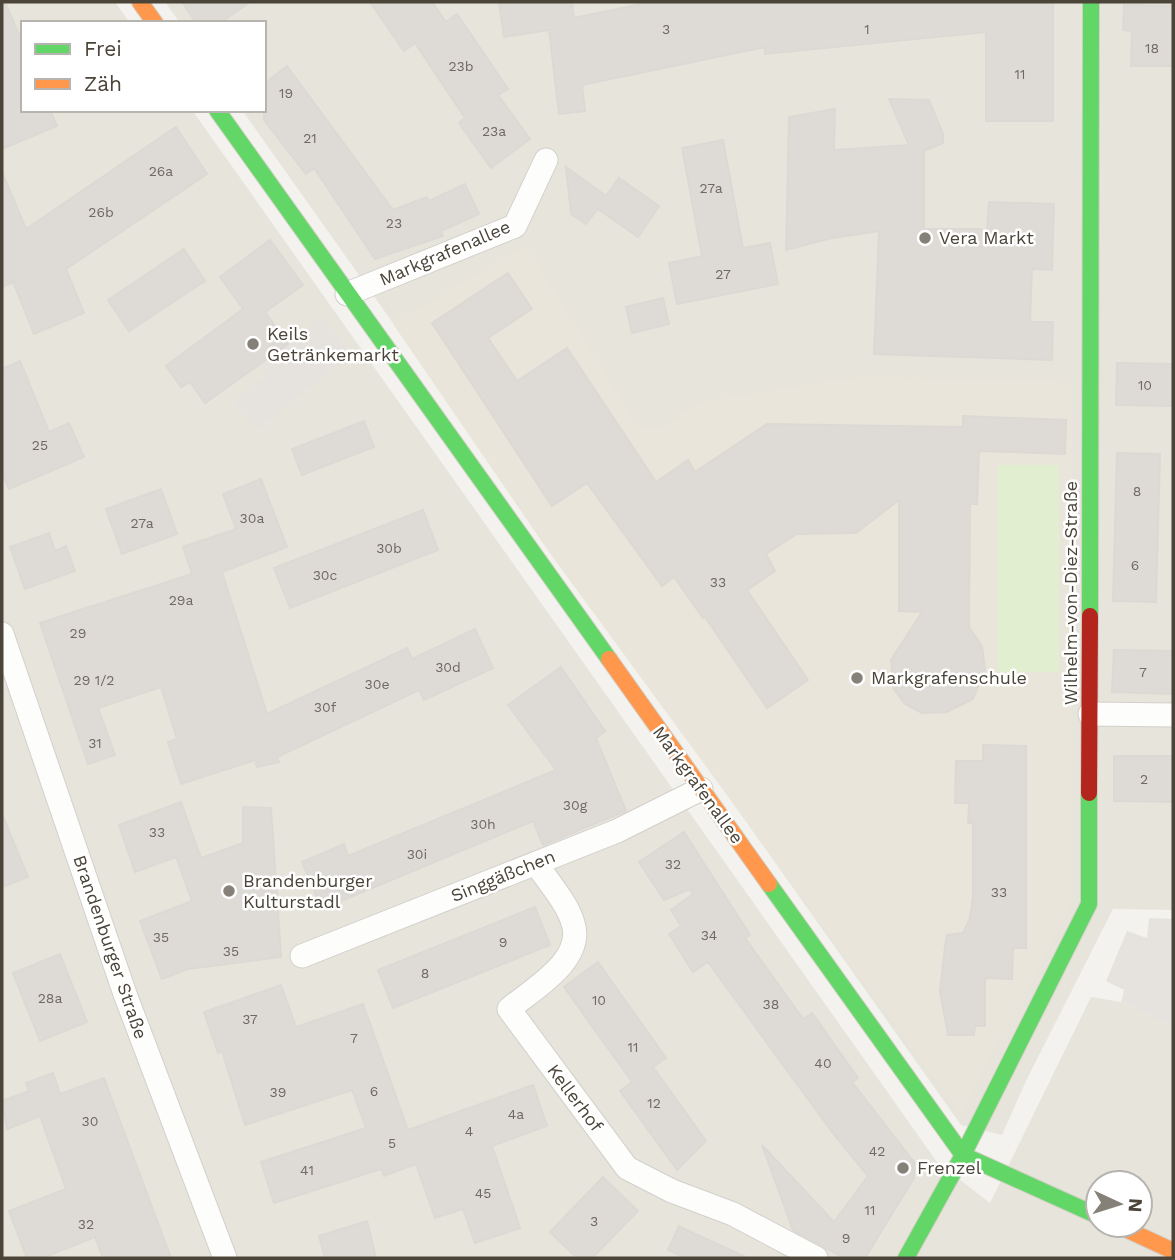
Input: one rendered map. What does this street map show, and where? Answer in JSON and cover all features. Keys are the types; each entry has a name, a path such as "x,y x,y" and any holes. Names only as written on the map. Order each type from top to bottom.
{"street":[{"path":"140,2 154,21"},
{"name":"Wilhelm-von-Diez-Straße","path":"906,1258 963,1155 1089,904 1091,2"},
{"name":"Markgrafenallee","path":"218,112 963,1155"},
{"name":"Markgrafenallee","path":"347,294 515,226 546,160"},
{"name":"Brandenburger Straße","path":"2,634 125,994 225,1258"},
{"path":"1090,714 1173,715"},
{"name":"Singgäßchen","path":"302,956 617,831 701,789"},
{"name":"Kellerhof","path":"536,863 573,922 575,943 564,963 509,1009 627,1168 672,1191 733,1214 816,1258"},
{"path":"963,1155 1084,1210"},
{"path":"1147,1239 1173,1251"}],"shaded area":[{"path":"2,2 115,2 129,21 21,21 21,112 193,112 937,1162 990,1203 1091,997 1121,1002 1173,1028 1173,1258 2,1258"},
{"path":"165,2 1173,2 1173,910 1113,909 1026,1081 1002,1135 961,1125 243,112 266,112 266,21 179,21"},
{"name":"Markgrafenschule","path":"526,246 639,429 660,430 699,402 866,376 1072,383 1072,901 961,1115 549,552 393,324"},
{"path":"321,317 351,354 258,429 233,402 266,375 259,364"},
{"path":"1149,918 1173,919 1173,1028 1121,1002 1124,990 1106,981 1127,931 1147,938"}],"green space":[{"path":"998,465 1059,465 1059,672 998,672"}],"building":[{"path":"2,2 5,2 21,39 21,112 51,112 57,126 2,149"},
{"path":"182,2 250,2 223,21 195,21"},
{"path":"370,2 432,2 446,22 457,14 508,89 498,95 530,139 491,168 459,123 465,118 415,43 404,51"},
{"path":"499,2 572,2 574,18 651,2 1053,2 1053,121 986,121 986,32 765,54 765,47 582,85 585,111 559,114 549,30 504,37"},
{"path":"1124,5 1173,6 1173,66 1131,66 1132,31 1123,30"},
{"path":"287,66 393,210 427,197 429,201 465,184 479,214 441,231 443,236 375,259 314,168 306,174 264,120 266,82"},
{"path":"889,99 929,100 943,134 943,143 924,151 924,229 981,229 986,242 989,202 1054,204 1052,270 1032,269 1030,322 1053,322 1052,360 874,354 879,231 832,238 786,250 789,117 835,109 834,150 909,145"},
{"path":"176,127 207,174 66,269 84,313 34,334 13,282 2,287 2,172 26,229"},
{"path":"723,140 743,248 770,243 778,284 677,304 669,263 702,256 682,148"},
{"path":"566,167 606,196 619,178 659,206 638,237 598,209 586,224 571,214"},
{"path":"270,240 303,285 265,312 288,344 205,403 190,382 181,387 166,366 243,309 220,277"},
{"path":"184,249 205,281 129,331 108,300"},
{"path":"508,273 532,309 488,338 517,381 567,348 656,482 688,460 695,472 767,424 963,427 963,416 1066,420 1065,454 979,451 977,504 970,504 969,627 982,646 985,669 973,699 947,712 922,713 905,704 893,688 891,660 922,612 899,611 899,500 856,533 797,534 766,554 775,571 747,590 808,680 767,708 705,617 703,618 674,577 662,586 587,483 552,506 432,323"},
{"path":"663,298 669,324 632,333 626,307"},
{"path":"20,361 49,432 69,423 84,457 9,489 2,473 2,369"},
{"path":"1117,363 1173,364 1173,406 1116,405"},
{"path":"364,421 374,447 302,475 292,449"},
{"path":"1117,453 1160,454 1156,602 1113,601"},
{"path":"261,479 287,547 222,572 267,714 407,648 412,659 475,629 493,668 424,700 419,690 277,757 279,762 257,767 255,760 181,784 168,742 177,739 161,687 98,708 115,755 88,764 40,623 192,574 183,547 236,529 223,494"},
{"path":"161,489 177,534 122,554 106,509"},
{"path":"423,510 438,550 290,608 274,568"},
{"path":"49,533 55,551 66,546 75,571 25,589 10,547"},
{"path":"1114,650 1173,651 1173,694 1112,692"},
{"path":"561,667 605,731 596,738 626,811 543,845 533,821 322,909 302,862 344,844 348,856 556,770 508,705"},
{"path":"983,745 1026,746 1026,948 1013,948 1012,979 985,978 985,1026 975,1026 974,1035 948,1035 940,992 947,935 963,933 970,918 973,897 973,823 968,823 969,803 955,803 956,761 983,761"},
{"path":"1114,756 1173,756 1173,802 1114,801"},
{"path":"181,802 201,858 243,843 243,807 271,808 281,957 188,969 162,979 140,921 192,901 176,857 135,872 119,825"},
{"path":"2,814 28,877 2,887"},
{"path":"684,832 750,935 745,938 803,1019 812,1013 858,1078 852,1082 914,1162 914,1178 865,1258 844,1258 793,1230 762,1145 834,1222 868,1176 835,1136 708,962 693,972 669,934 681,926 671,910 693,894 690,889 664,900 639,862"},
{"path":"535,907 550,945 393,1008 378,970"},
{"path":"60,954 87,1022 40,1041 13,973"},
{"path":"598,962 666,1058 653,1067 706,1141 677,1170 620,1091 632,1082 564,987"},
{"path":"281,985 296,1027 363,1004 408,1130 533,1085 547,1126 492,1146 520,1228 475,1243 463,1209 435,1218 416,1164 384,1176 381,1169 274,1203 261,1162 366,1128 352,1090 245,1125 222,1051 218,1053 204,1012"},
{"path":"53,1073 60,1094 104,1078 171,1258 103,1258 95,1237 42,1258 27,1258 9,1211 66,1189 40,1116 7,1129 2,1101 29,1091 26,1083"},
{"path":"603,1177 638,1211 592,1258 577,1258 550,1232"},
{"path":"367,1221 376,1258 325,1258 319,1236"},
{"path":"679,1226 748,1258 686,1258 668,1250"}],"traffic: fast":[{"path":"1090,616 1091,2"},
{"path":"218,112 609,659"},
{"path":"906,1258 963,1155 1089,904 1089,793"},
{"path":"769,884 963,1155 1084,1210"}],"traffic: slow":[{"path":"140,2 154,21"},
{"path":"609,659 769,884"},
{"path":"1147,1239 1173,1251"}],"traffic: jam":[{"path":"1089,793 1090,616"}],"place":[{"name":"Vera Markt","path":"925,238"},
{"name":"Keils Getränkemarkt","path":"253,344"},
{"name":"Markgrafenschule","path":"857,678"},
{"name":"Brandenburger Kulturstadl","path":"229,891"},
{"name":"Frenzel","path":"903,1168"}]}
